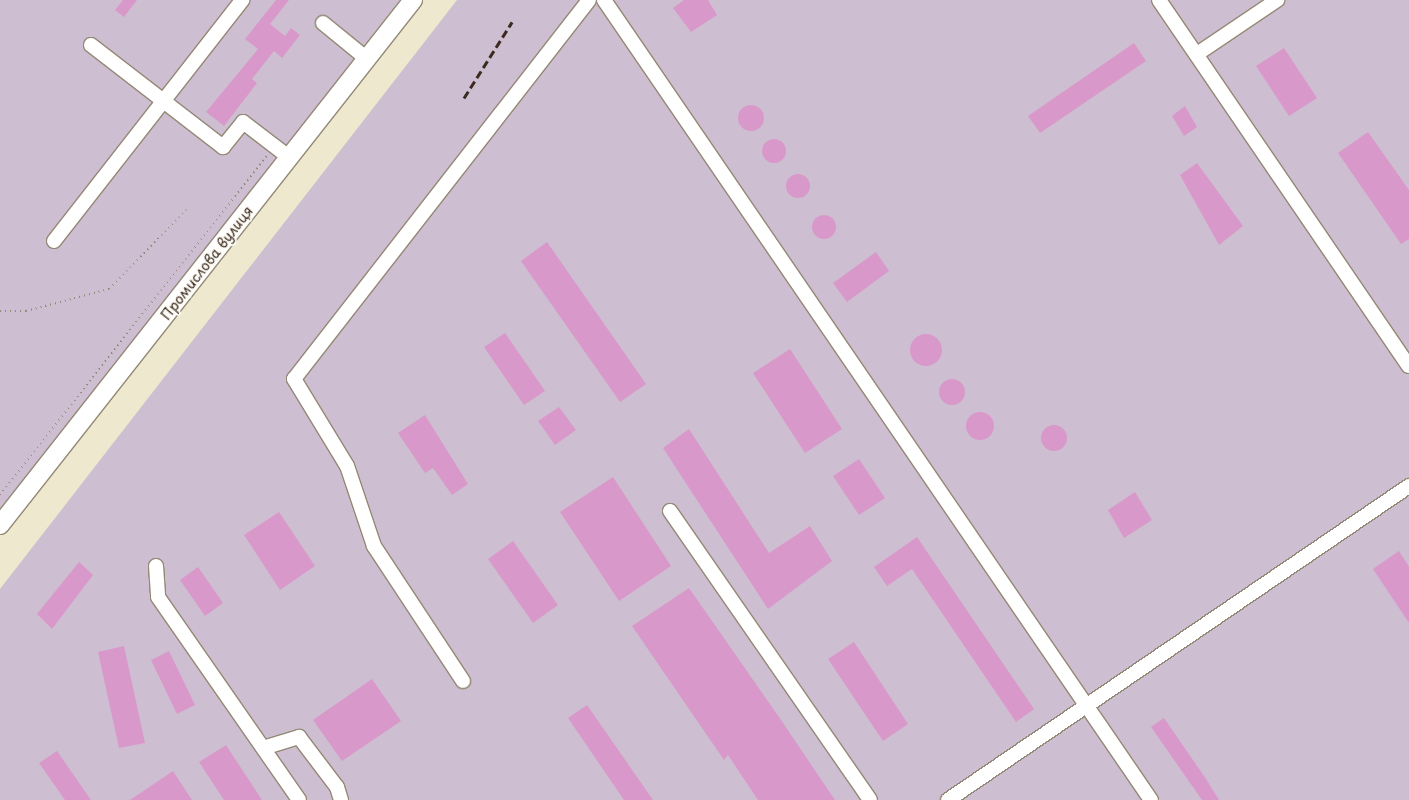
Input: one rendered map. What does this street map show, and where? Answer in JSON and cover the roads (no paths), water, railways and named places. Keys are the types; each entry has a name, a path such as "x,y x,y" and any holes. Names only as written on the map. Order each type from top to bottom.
{"main road":[{"name":"Промислова вулиця","path":"0,525 413,0"}],"lane":[{"path":"54,241 242,0"},
{"path":"463,681 374,546 347,466 294,379 589,0"},
{"path":"604,0 1151,800"},
{"path":"1159,0 1409,366"},
{"path":"1197,54 1277,0"},
{"path":"323,23 367,59"},
{"path":"91,45 223,148 243,122 290,158"},
{"path":"948,800 1409,486"},
{"path":"670,511 870,800"},
{"path":"156,566 158,596 299,800"},
{"path":"263,748 299,737 338,787 341,800"}],"railway":[{"path":"464,98 512,22"}]}
